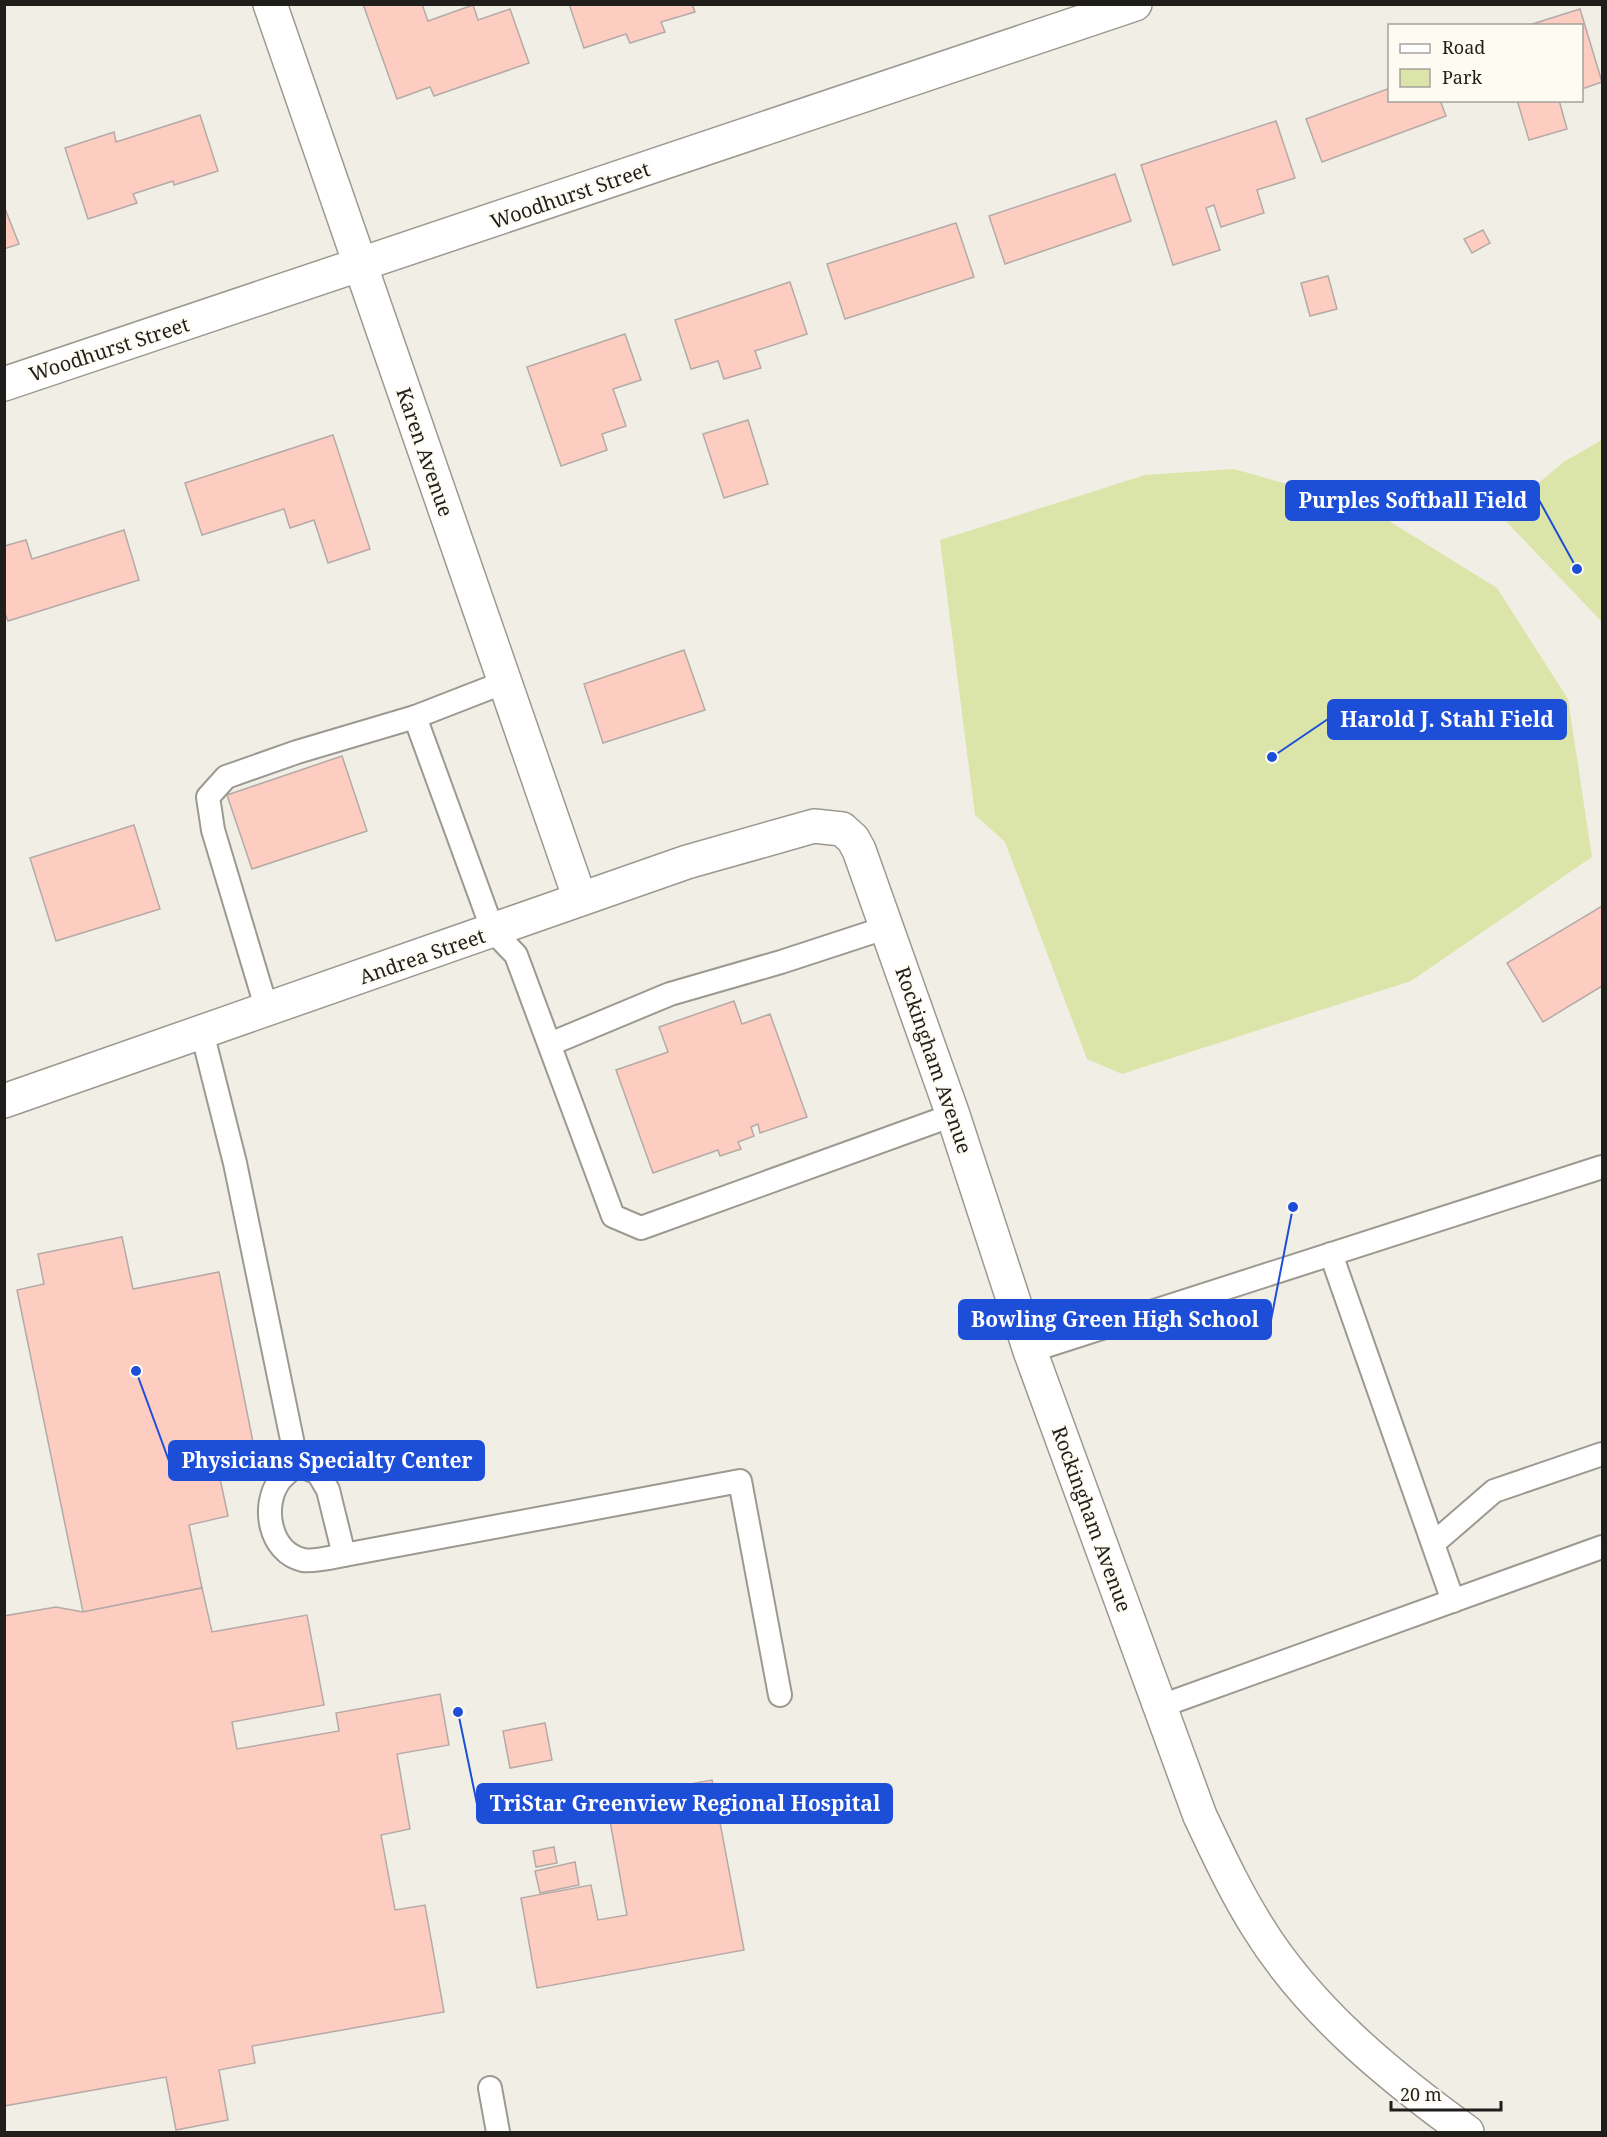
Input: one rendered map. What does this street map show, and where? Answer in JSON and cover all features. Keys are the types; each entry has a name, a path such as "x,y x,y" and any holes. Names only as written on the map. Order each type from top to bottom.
{"street":[{"name":"Karen Avenue","path":"270,4 580,899"},
{"name":"Woodhurst Street","path":"4,384 1135,4"},
{"name":"Andrea Street","path":"4,1101 687,862 814,826 842,829"},
{"name":"Rockingham Avenue","path":"842,829 853,839 860,850 953,1116 1030,1351 1200,1816 1227,1874 1257,1927 1293,1975 1340,2027 1400,2080 1467,2133"}],"lane":[{"path":"267,1010 213,830 208,797 226,777 297,752 415,717 505,682"},
{"path":"415,717 493,931 516,955 613,1216 641,1228 953,1116"},
{"path":"549,1044 670,994 781,962 888,927"},
{"path":"202,1032 235,1163 297,1464"},
{"path":"1030,1351 1602,1167"},
{"path":"1331,1254 1453,1601"},
{"path":"1434,1543 1494,1491 1602,1454"},
{"path":"297,1464 318,1473 328,1490 344,1555"},
{"path":"297,1464 279,1481 270,1506 271,1529 284,1550 304,1560 344,1555 740,1481 780,1695"},
{"path":"1161,1706 1602,1547"},
{"path":"490,2088 498,2133"}],"green space":[{"path":"1602,440 1602,622 1500,515 1565,461"},
{"path":"1234,469 1365,506 1497,588 1568,699 1592,857 1411,981 1122,1074 1087,1059 1005,842 975,815 940,540 1145,475"}],"building":[{"path":"363,4 422,4 428,21 473,5 478,20 510,9 529,63 434,96 430,87 397,99"},
{"path":"569,4 692,4 695,12 661,22 665,32 630,43 626,34 584,48"},
{"path":"1580,9 1602,82 1583,89 1583,24 1532,24"},
{"path":"1388,89 1388,102 1441,102 1446,116 1322,162 1306,119"},
{"path":"1518,102 1560,102 1567,129 1529,140"},
{"path":"200,115 218,171 174,185 173,181 133,194 137,203 88,219 65,148 114,132 116,142"},
{"path":"1276,121 1295,178 1257,190 1264,213 1221,227 1214,205 1206,208 1220,250 1173,265 1141,165"},
{"path":"1115,174 1131,221 1005,264 989,216"},
{"path":"4,206 19,244 4,249"},
{"path":"956,223 974,277 845,319 827,264"},
{"path":"1483,230 1490,243 1472,253 1464,239"},
{"path":"1328,276 1337,309 1310,316 1301,283"},
{"path":"790,282 807,334 755,351 761,368 724,379 718,361 691,369 675,320"},
{"path":"625,334 641,380 613,389 626,426 602,434 607,450 561,466 527,367"},
{"path":"748,420 768,484 724,498 703,434"},
{"path":"333,435 370,549 328,563 314,520 290,528 284,509 202,535 185,483"},
{"path":"124,530 139,580 8,621 4,611 4,546 26,540 32,559"},
{"path":"684,650 705,710 603,743 584,684"},
{"path":"342,756 367,831 252,869 227,795"},
{"path":"134,825 160,909 56,941 30,858"},
{"path":"1602,906 1602,986 1543,1022 1507,963"},
{"path":"734,1001 742,1024 770,1014 807,1117 760,1133 758,1124 751,1127 754,1136 738,1142 741,1149 720,1156 718,1150 653,1173 616,1070 668,1052 659,1027"},
{"path":"122,1237 133,1289 219,1272 255,1452 216,1460 228,1516 189,1525 202,1588 83,1612 17,1290 44,1284 38,1254"},
{"path":"202,1588 212,1632 307,1615 324,1705 232,1722 237,1749 339,1731 336,1713 440,1694 449,1745 397,1754 410,1829 381,1835 395,1910 425,1905 444,2012 252,2046 255,2063 219,2070 228,2120 176,2130 166,2077 4,2106 4,1616 56,1607 83,1612"},
{"path":"545,1723 552,1760 510,1768 503,1731"},
{"path":"712,1780 744,1950 537,1988 521,1898 591,1885 598,1920 627,1915 606,1799"},
{"path":"554,1847 557,1863 536,1867 533,1851"},
{"path":"575,1862 579,1885 540,1893 535,1871"}],"place":[{"name":"Purples Softball Field","path":"1577,569"},
{"name":"Harold J. Stahl Field","path":"1272,757"},
{"name":"Bowling Green High School","path":"1293,1207"},
{"name":"Physicians Specialty Center","path":"136,1371"},
{"name":"TriStar Greenview Regional Hospital","path":"458,1712"}]}
